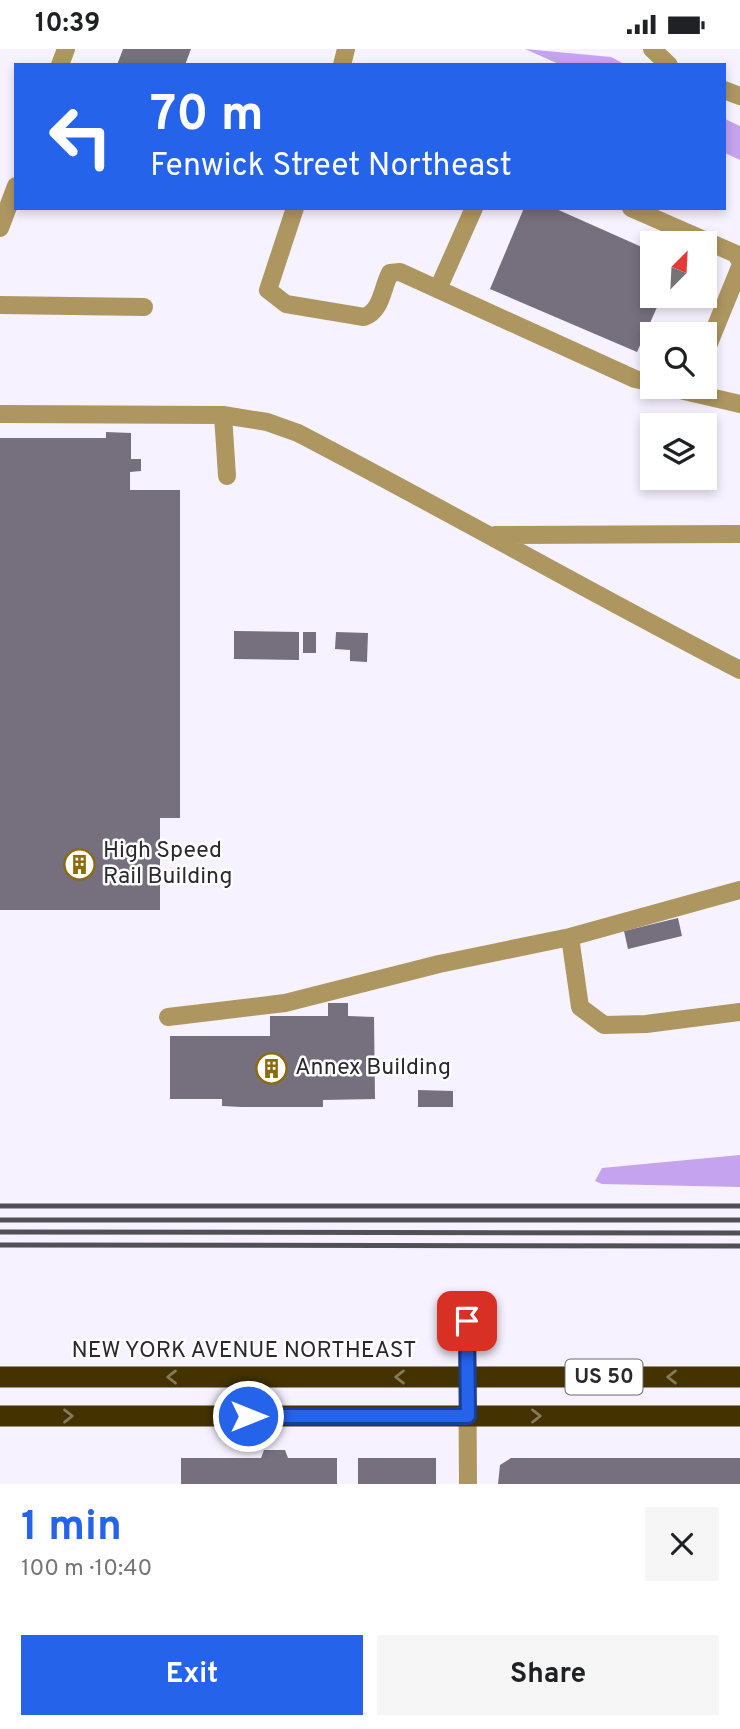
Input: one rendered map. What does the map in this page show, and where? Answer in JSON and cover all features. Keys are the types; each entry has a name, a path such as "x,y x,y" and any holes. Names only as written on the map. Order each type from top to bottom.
{"highway":[{"name":"NEW YORK AVENUE NORTHEAST","path":"0,1377 740,1377"},
{"name":"US 50","path":"0,1416 740,1416"}],"street":[{"path":"652,49 667,63"},
{"path":"0,228 14,190"},
{"path":"294,210 268,291 286,304 364,317 373,314 390,273 400,272 640,380"},
{"path":"438,289 473,210"},
{"path":"636,210 736,254 740,261"},
{"path":"717,324 740,267"},
{"path":"0,305 144,307"},
{"path":"717,397 740,404"},
{"path":"0,414 223,415 267,422 298,433 493,535 623,610 740,670"},
{"path":"223,415 227,476"},
{"path":"493,535 740,534"},
{"path":"168,1017 285,1003 439,964 570,937 740,890"},
{"path":"570,937 580,1007 604,1025 646,1024 740,1012"},
{"path":"467,1321 468,1484"}],"shaded area":[{"path":"525,49 611,57 622,63 556,63"},
{"path":"726,119 740,126 740,160 726,153"},
{"path":"740,1155 740,1187 602,1184 595,1181 602,1168"}],"building":[{"path":"123,49 191,49 186,63 118,63"},
{"path":"523,210 558,210 640,246 640,308 657,308 650,322 640,322 640,345 637,352 490,289"},
{"path":"106,432 131,433 131,459 141,459 141,471 130,472 130,490 180,490 180,818 160,818 160,910 0,910 0,438 106,438"},
{"path":"234,631 299,632 299,660 234,659"},
{"path":"303,632 316,632 316,653 303,653"},
{"path":"336,632 368,633 367,662 350,661 350,650 335,649"},
{"path":"678,918 682,936 628,949 624,931"},
{"name":"Annex Building","path":"328,1003 348,1003 348,1016 374,1017 375,1099 323,1100 323,1107 241,1107 222,1106 222,1099 170,1099 170,1036 270,1036 270,1016 328,1016"},
{"path":"418,1090 453,1091 453,1107 418,1107"},
{"path":"264,1450 285,1450 288,1458 337,1458 337,1484 181,1484 181,1458 261,1458"},
{"path":"358,1458 436,1458 436,1484 358,1484"},
{"path":"511,1458 740,1458 740,1484 498,1484 500,1465"}],"railway":[{"path":"0,1206 740,1206"},
{"path":"0,1220 740,1220"},
{"path":"0,1232 740,1233"},
{"path":"0,1245 740,1246"}],"place":[{"name":"High Speed Rail Building","path":"80,864"},
{"name":"Annex Building","path":"272,1068"}],"route":[{"path":"248,1416 468,1416 467,1321"}]}
